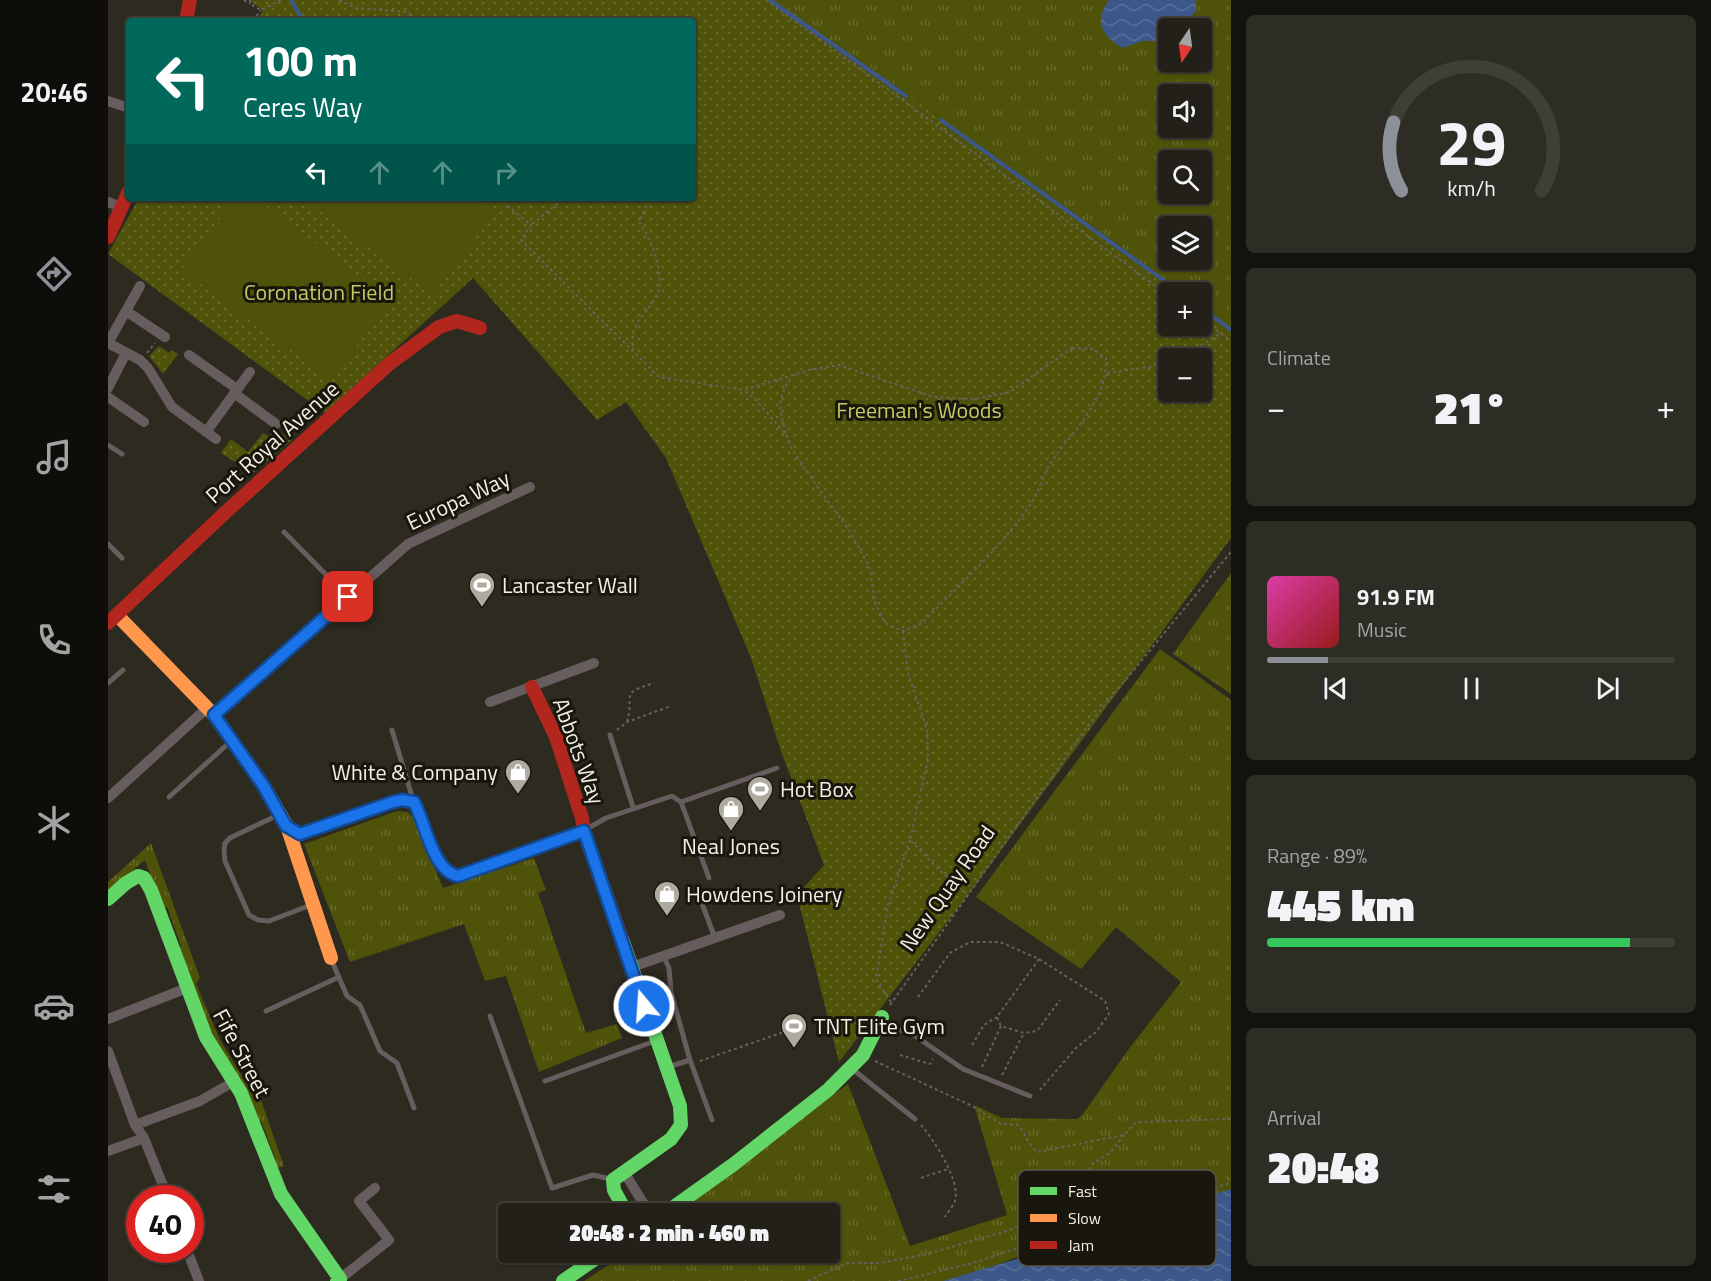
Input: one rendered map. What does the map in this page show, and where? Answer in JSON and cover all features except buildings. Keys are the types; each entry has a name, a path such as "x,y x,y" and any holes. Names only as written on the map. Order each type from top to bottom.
{"street":[{"path":"187,18 190,0"},
{"path":"108,101 126,107"},
{"path":"108,237 118,218 114,205 126,194"},
{"path":"140,285 108,343 140,360 148,368 172,407 216,439"},
{"path":"126,311 161,338"},
{"name":"Port Royal Avenue","path":"112,619 389,364 439,327 457,321 480,328"},
{"path":"108,386 126,353"},
{"path":"189,355 276,424"},
{"path":"206,432 250,372"},
{"path":"108,397 144,422"},
{"name":"Europa Way","path":"108,798 408,544 530,487"},
{"path":"112,619 210,711 263,785 283,820 331,958"},
{"path":"490,702 594,663"},
{"name":"Abbots Way","path":"532,687 556,737 584,831 680,1106 681,1125 671,1139 618,1176"},
{"path":"283,820 300,834 393,802 402,800 414,802 438,863 449,874 458,876 584,831"},
{"name":"Fife Street","path":"108,899 126,883 138,876 144,878 151,890 206,1037 248,1108 281,1194 320,1249 338,1280 389,1240 359,1201 375,1188"},
{"path":"632,967 780,915"},
{"path":"108,1019 187,988"},
{"path":"679,1203 779,1130 828,1090 863,1055 880,1020"},
{"path":"108,1051 135,1125 144,1138 163,1185"},
{"path":"135,1125 200,1101 233,1082"},
{"path":"108,1151 144,1138"},
{"path":"618,1176 614,1190 621,1203"},
{"path":"618,1176 641,1203"},
{"path":"192,1263 199,1281"},
{"path":"563,1281 589,1263"}],"lane":[{"path":"108,445 122,454"},
{"path":"284,532 348,597"},
{"path":"108,544 122,558"},
{"path":"108,683 123,670"},
{"path":"392,730 414,802"},
{"path":"610,735 633,807"},
{"path":"169,797 232,741"},
{"path":"681,802 777,768"},
{"path":"584,831 606,818 633,807 672,796 681,802 709,878"},
{"path":"283,820 230,838 225,843 225,861 249,915 258,920 269,921 313,904"},
{"path":"698,893 715,938"},
{"path":"663,955 669,968 671,992 691,1062 712,1120"},
{"path":"331,958 347,996 360,1005 380,1051 397,1063 414,1108"},
{"path":"266,1011 339,977"},
{"path":"490,1016 552,1188 593,1175 618,1176"},
{"path":"880,1020 911,1033 963,1069 1030,1096"},
{"path":"545,1081 657,1041"},
{"path":"666,1067 691,1062"},
{"path":"850,1068 915,1119"}],"path":[{"path":"244,0 261,10"},
{"path":"255,18 261,10 281,0"},
{"path":"339,0 356,8 407,12 414,18"},
{"path":"766,0 1158,288"},
{"path":"502,201 531,225"},
{"path":"561,201 531,225 521,240 659,377 744,390 808,370 839,365 934,397 975,399 1010,392 1072,348 1092,349 1106,358 1107,373 1099,397 1049,466 1032,503 1015,525 922,623 903,631 885,623 875,603 870,568 849,530 790,446 780,403 783,390 793,376"},
{"path":"633,351 636,322 658,294 658,268 654,248 639,222 646,207 643,201"},
{"path":"1212,326 1231,341"},
{"path":"1196,348 1221,333"},
{"path":"144,357 161,338"},
{"path":"1107,373 1158,365"},
{"path":"744,390 787,436"},
{"name":"New Quay Road","path":"880,1020 1090,723 1231,552"},
{"path":"892,1003 876,979 888,905 910,840 928,760 927,729 908,673 903,631"},
{"path":"627,722 630,711 629,697 635,689 654,683"},
{"path":"610,735 627,722 671,706"},
{"path":"910,840 968,895"},
{"path":"918,997 950,953 970,942 1000,942 1039,958 1105,1001 1109,1014 1096,1032 1076,1048 1041,1091 1030,1096"},
{"path":"972,1045 984,1025 997,1017 1039,958"},
{"path":"1001,1026 1024,1033 1037,1031 1060,1000"},
{"path":"979,1075 1001,1026 997,1017"},
{"path":"691,1062 801,1026"},
{"path":"998,1083 1024,1033"},
{"path":"900,1054 930,1064 938,1052"},
{"path":"863,1055 972,1106 1001,1124 1018,1125 1026,1133 1031,1147 1036,1152 1124,1135"},
{"path":"915,1119 933,1138 954,1183 955,1200 945,1217"},
{"path":"1089,1170 1093,1163 1110,1153 1136,1122 1231,1119"},
{"path":"921,1178 948,1169"},
{"path":"1216,1187 1231,1183"},
{"path":"808,1281 847,1263 880,1263 927,1254 1018,1226"},
{"path":"898,1281 973,1263 1018,1248"}],"green space":[{"name":"Freeman's Woods","path":"251,0 778,0 1168,282 1158,282 1158,336 1212,336 1212,316 1231,331 1231,538 968,895 839,1062 797,895 824,865 781,751 751,658 666,458 626,402 597,420 473,278 325,413 108,254 137,201 696,201 696,18 259,18 263,10"},
{"path":"778,0 1231,0 1231,331 1212,316 1212,282 1168,282"},
{"name":"Coronation Field","path":"233,201 258,201 391,299 331,380 181,270"},
{"path":"306,201 476,201 493,214 433,295"},
{"path":"159,346 170,353 172,350 178,354 163,374 149,356"},
{"path":"275,429 292,440 253,473 221,453 231,439 248,452 263,433 269,437"},
{"path":"1231,573 1231,694 1173,654"},
{"path":"1160,649 1231,700 1231,1191 1216,1195 1216,1170 1018,1170 1018,1256 948,1281 584,1281 612,1263 840,1263 840,1203 687,1203 848,1084 910,1246 1007,1215 974,1105 1002,1118 1077,1119 1181,982 1116,927 1081,969 976,897"},
{"path":"397,811 408,812 415,819 443,888 534,858 546,890 538,893 586,1033 617,1024 622,1038 539,1072 506,976 485,981 464,924 350,962 304,844"},
{"path":"151,843 200,978 196,984 220,1040 256,1099 261,1100 284,1166 275,1169 275,1158 261,1121 257,1121 210,1028 178,950 181,946 167,907 162,907 145,860 108,892 108,882"}],"water":[{"path":"1109,0 1196,0 1195,12 1190,18 1158,18 1158,41 1142,41 1123,48 1109,38 1102,27 1104,8"},
{"path":"1231,1189 1231,1281 943,1281 1018,1258 1018,1266 1216,1266 1216,1194"}],"waterway":[{"path":"291,0 302,18"},
{"path":"770,0 906,96"},
{"path":"941,120 1166,282"},
{"path":"1212,316 1231,330"}],"traffic: fast":[{"path":"108,899 126,883 138,876 144,878 151,890 206,1037 241,1093 281,1194 340,1279 337,1281"},
{"path":"621,1203 614,1190 613,1180 671,1139 681,1125 680,1106 622,939"},
{"path":"679,1203 734,1164 828,1090 863,1055 882,1017"},
{"path":"563,1281 589,1263"}],"traffic: slow":[{"path":"117,615 214,715 263,785 287,826 331,958"}],"traffic: jam":[{"path":"187,18 190,0"},
{"path":"108,237 126,198"},
{"path":"108,623 389,364 439,327 457,321 480,328"},
{"path":"532,687 556,737 584,831 622,939"}],"place":[{"name":"Lancaster Wall","path":"482,608"},
{"name":"White & Company","path":"518,795"},
{"name":"Hot Box","path":"760,812"},
{"name":"Neal Jones","path":"731,832"},
{"name":"Howdens Joinery","path":"667,917"},
{"name":"TNT Elite Gym","path":"794,1049"}],"route":[{"path":"348,597 214,715 263,785 286,826 300,834 393,802 402,800 414,802 438,863 449,874 458,876 584,831 644,1006"}]}
